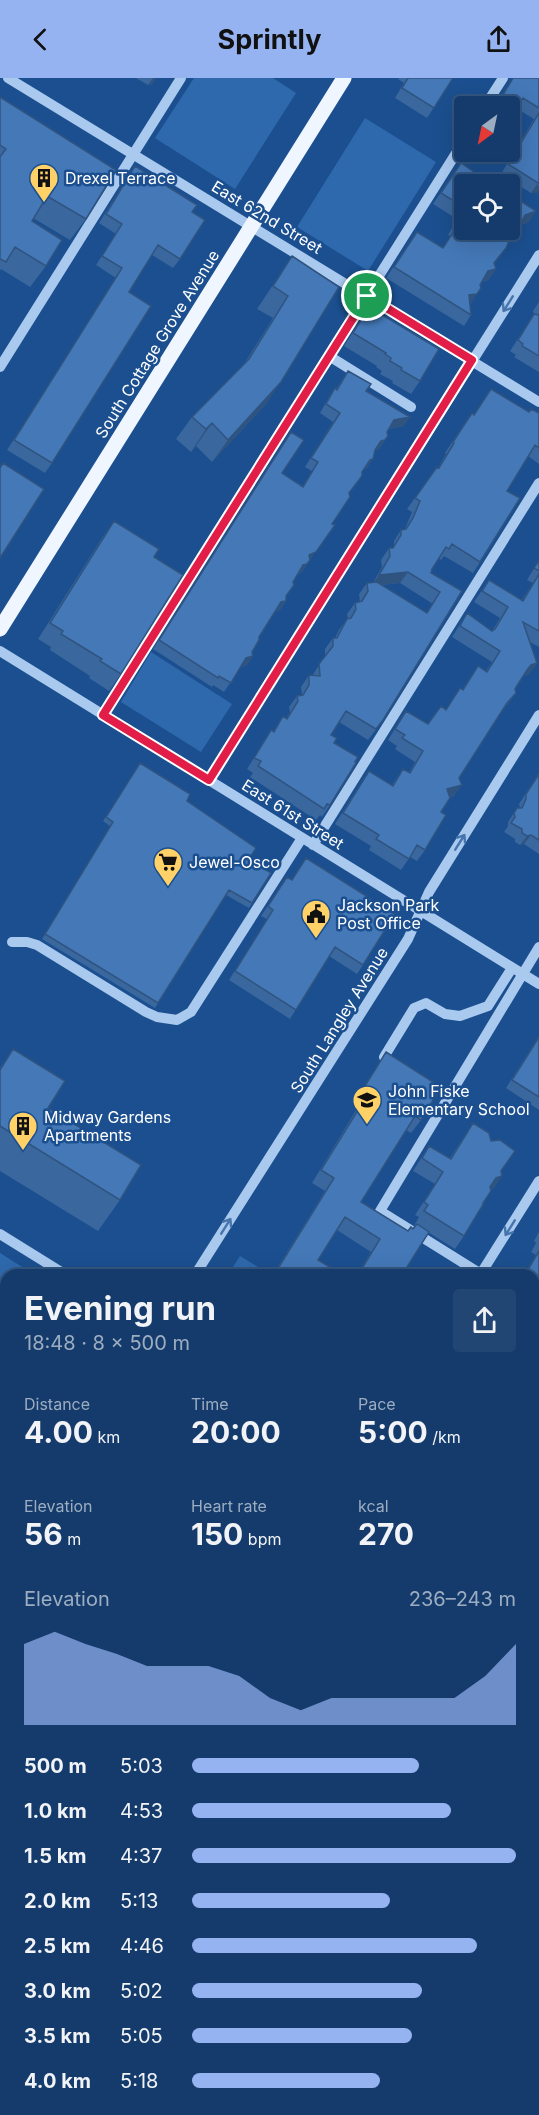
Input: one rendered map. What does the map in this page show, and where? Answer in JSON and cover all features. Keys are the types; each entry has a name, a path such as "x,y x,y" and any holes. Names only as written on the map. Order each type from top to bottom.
{"main road":[{"name":"South Cottage Grove Avenue","path":"0,628 344,78"}],"street":[{"name":"East 62nd Street","path":"8,78 539,402"},
{"path":"0,368 181,78"},
{"path":"491,96 503,78"},
{"path":"103,715 454,157"},
{"path":"209,780 539,255"},
{"path":"329,356 411,407"},
{"path":"313,844 539,483"},
{"name":"East 61st Street","path":"0,651 539,984"},
{"name":"South Langley Avenue","path":"199,1269 408,939 429,892 539,715"},
{"path":"12,942 38,945 146,1012 168,1020 177,1020 191,1012 302,838"},
{"path":"473,1269 380,1210 539,947"},
{"path":"384,1057 414,1008 426,1003 445,1014 460,1016 488,1006 512,968"},
{"path":"484,1269 539,1181"},
{"path":"0,1234 56,1269"}],"shaded area":[{"path":"194,78 273,78 296,93 235,189 155,138"},
{"path":"365,118 436,162 368,271 297,227"},
{"path":"151,652 232,704 201,752 121,702"},
{"path":"0,1253 25,1269 0,1269"},
{"path":"240,1256 258,1267 256,1269 232,1269"}],"building":[{"path":"408,78 453,78 434,108 402,88"},
{"path":"513,78 539,78 539,108 523,98 520,102 520,96 502,96"},
{"path":"0,97 116,170 86,219 47,196 32,221 62,240 46,266 15,247 6,262 0,259 0,157 6,149 0,145"},
{"path":"539,113 539,183 508,164 520,162 520,144"},
{"path":"461,163 474,172 473,174 454,174 454,201 441,193"},
{"path":"135,166 197,205 192,212 205,220 180,259 158,245 129,292 151,306 52,463 14,440 122,268 102,256 122,224 106,214"},
{"path":"520,201 536,211 525,215 520,224"},
{"path":"454,231 454,240 509,240 494,263 496,269 488,271 477,294 469,295 471,315 394,267 417,232 443,248"},
{"path":"292,256 339,287 281,382 228,440 212,423 206,429 192,417 249,359 288,296 273,286"},
{"path":"369,307 439,349 420,381 390,361 391,358 386,353 353,333"},
{"path":"534,314 539,315 539,356 522,346 523,344 518,340"},
{"path":"348,371 371,384 366,391 410,417 394,420 387,432 388,436 381,441 375,450 373,459 370,460 362,476 349,493 350,497 332,524 335,525 316,552 309,555 310,560 303,565 293,582 294,585 286,596 286,601 281,602 259,637 252,652 253,656 246,658 231,683 219,676 218,678 159,640 291,432 304,440 282,473 303,487 318,462 311,458 340,413 326,404"},
{"path":"491,389 529,412 531,409 539,413 539,448 535,445 507,491 520,498 480,562 452,544 449,549 446,547 432,569 431,573 462,591 376,729 346,711 331,735 337,738 334,743 358,757 330,805 327,804 324,809 258,766 261,761 254,758 271,730 274,732 283,716 287,719 298,701 297,696 303,695 309,685 309,675 320,676 319,664 333,646 333,638 337,638 347,619 351,618 356,609 355,603 362,601 368,591 367,583 377,582 427,613 440,592 408,572 379,575 390,556 389,548 393,548 401,535 401,530 406,529 413,518 420,501 415,498 437,467 439,468 472,413 474,415"},
{"path":"3,463 44,489 0,558 0,468"},
{"path":"114,521 159,549 154,557 183,575 121,674 100,661 102,659 61,634 63,631 50,623"},
{"path":"539,561 539,571 534,568"},
{"path":"539,574 539,631 523,622 537,663 531,665 527,670 515,689 516,693 507,703 459,778 462,785 447,789 450,798 441,812 446,815 425,850 417,845 409,859 376,839 379,835 343,813 369,771 393,786 403,769 410,773 423,751 402,738 405,735 395,729 406,711 428,724 441,706 446,710 460,688 463,690 478,666 487,672 500,651 460,626 467,613 492,631 495,629 508,607 482,591 489,580 523,601"},
{"name":"Jewel-Osco","path":"140,763 190,794 187,801 256,848 249,859 271,873 252,903 229,890 158,1003 45,934 113,822 106,817"},
{"path":"539,774 539,840 522,833 522,829 511,823 515,817 514,813 517,808 522,808 526,794"},
{"name":"Jackson Park Post Office","path":"306,858 395,914 363,965 335,947 296,1010 235,971 273,910 268,906 287,877 292,880"},
{"path":"539,1037 539,1097 512,1080"},
{"path":"13,1049 65,1081 48,1108 141,1165 120,1200 0,1126 0,1070"},
{"path":"386,1052 441,1087 421,1120 415,1116 361,1202 408,1231 417,1224 429,1232 406,1269 362,1269 380,1239 345,1217 318,1260 333,1269 278,1269 334,1178 321,1170 371,1089 365,1086"},
{"path":"473,1123 489,1133 491,1141 500,1140 515,1151 501,1171 502,1176 496,1178 490,1187 491,1191 464,1236 424,1211 428,1205 424,1202 443,1172 422,1158 429,1146 451,1159"},
{"path":"539,1251 539,1269 528,1269"}],"place":[{"name":"Drexel Terrace","path":"44,204"},
{"name":"Jewel-Osco","path":"168,888"},
{"name":"Jackson Park Post Office","path":"316,940"},
{"name":"John Fiske Elementary School","path":"367,1126"},
{"name":"Midway Gardens Apartments","path":"23,1152"}],"route":[{"path":"367,296 472,360 209,780 103,715 367,296"}]}
